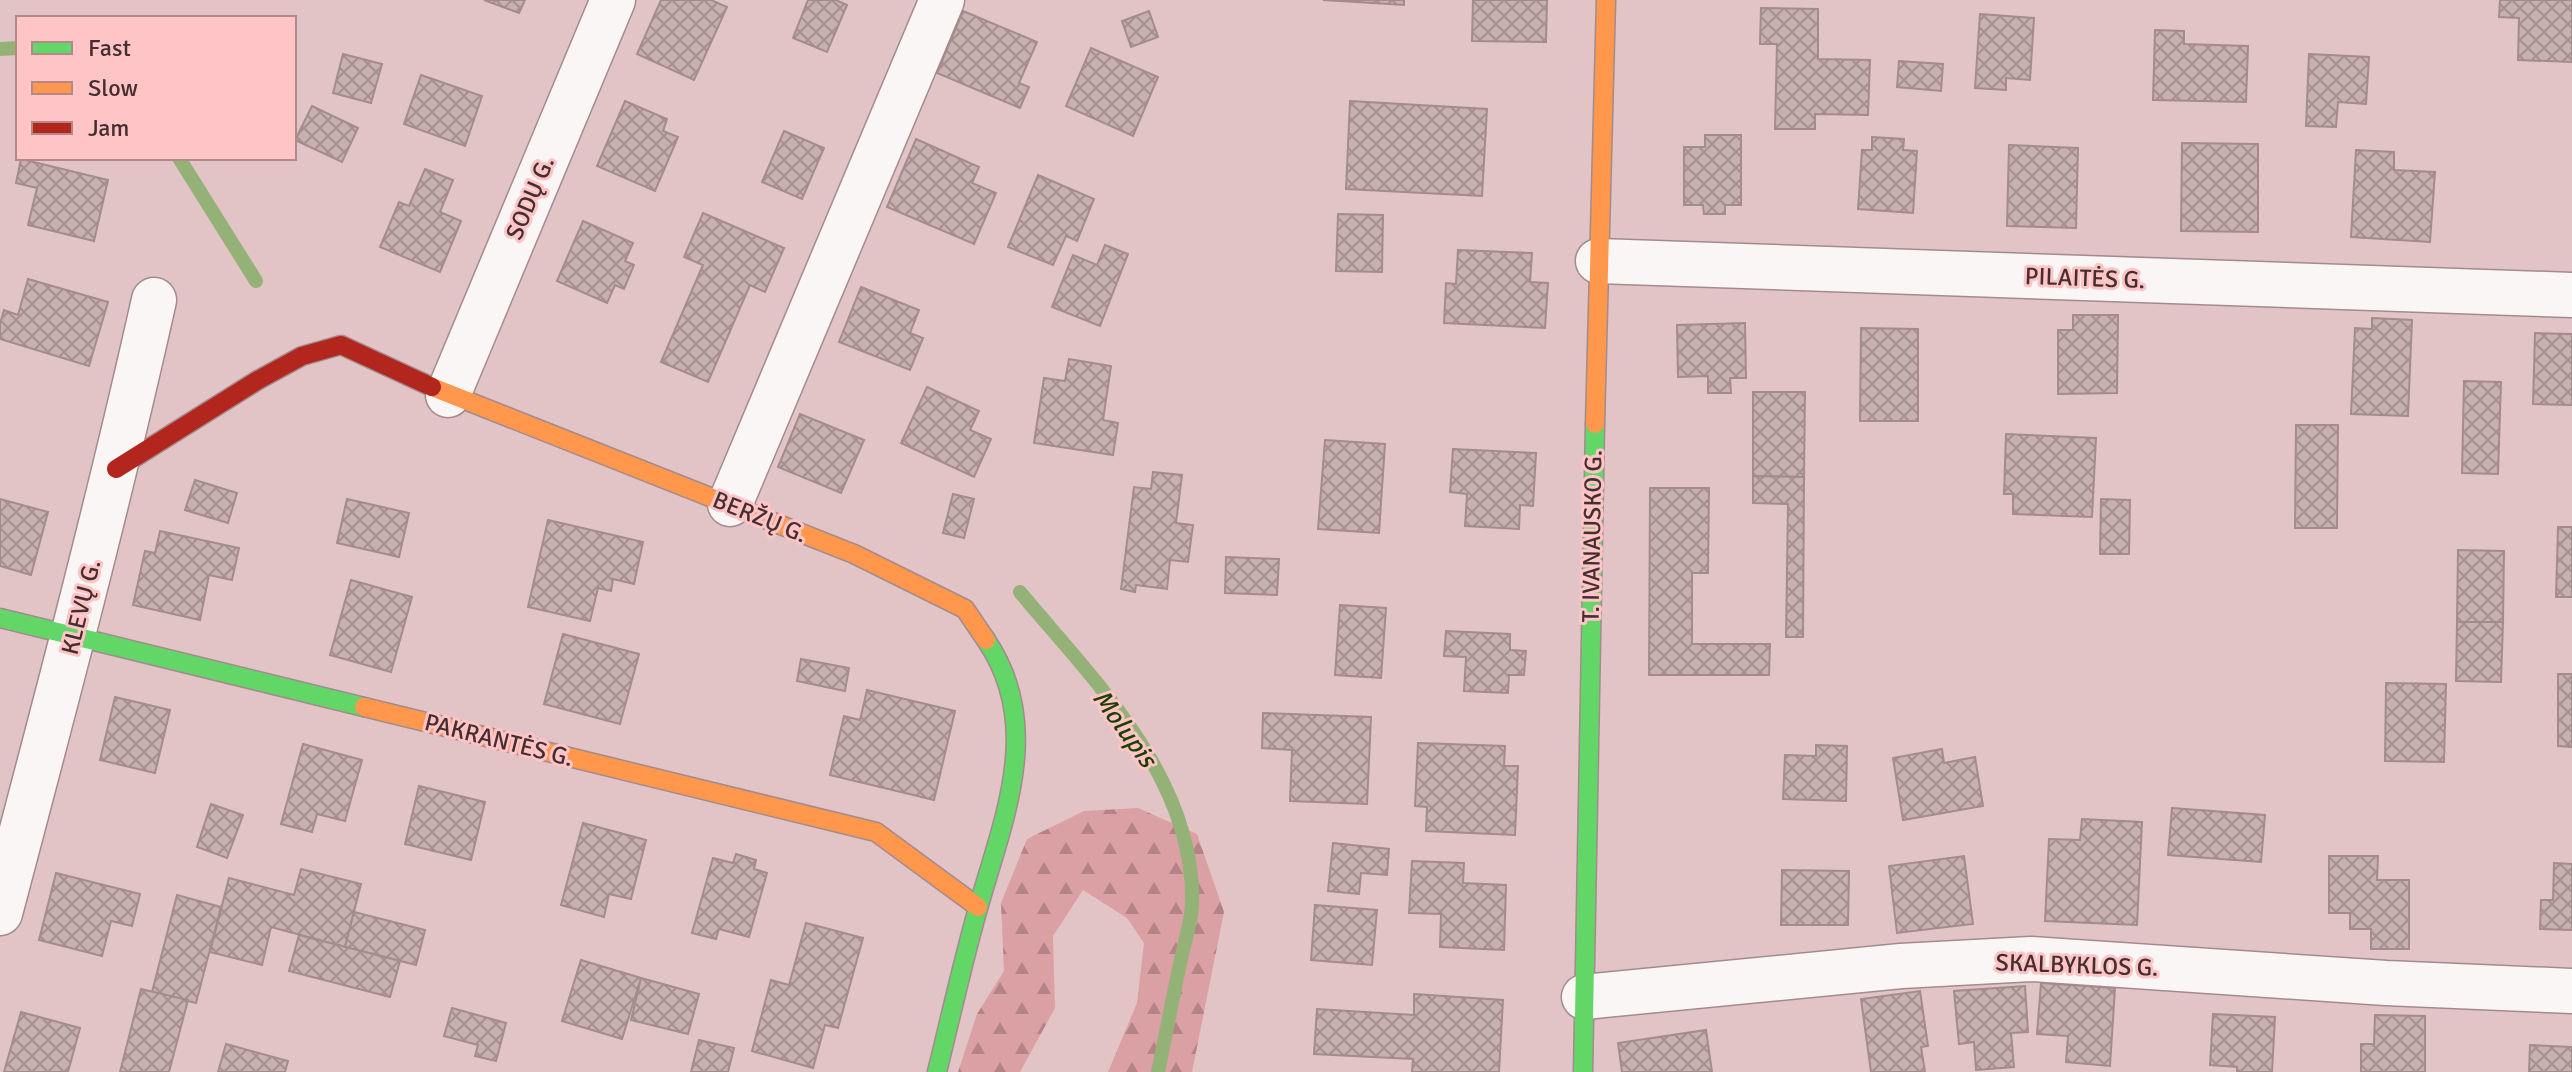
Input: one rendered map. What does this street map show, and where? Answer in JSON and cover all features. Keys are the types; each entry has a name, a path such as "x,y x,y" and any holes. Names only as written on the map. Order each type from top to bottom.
{"street":[{"name":"SODŲ G.","path":"448,395 613,0"},
{"path":"730,504 942,0"},
{"name":"T. IVANAUSKO G.","path":"1583,1072 1606,0"},
{"name":"PILAITĖS G.","path":"1598,261 2572,295"},
{"name":"KLEVŲ G.","path":"0,913 116,469 154,300"},
{"name":"BERŽŲ G.","path":"116,469 258,380 302,356 341,345 448,395 854,554 965,609 998,657 1013,702 1017,751 1010,801 978,907 937,1072"},
{"name":"PAKRANTĖS G.","path":"0,618 876,832 978,907"},
{"name":"SKALBYKLOS G.","path":"1584,997 1901,966 2031,959 2386,983 2572,991"}],"green space":[{"path":"1138,808 1197,834 1224,912 1192,1072 1108,1072 1137,1003 1144,943 1127,918 1083,890 1053,936 1055,1008 1020,1072 958,1072 977,1014 1004,971 1001,903 1027,839 1084,811"}],"building":[{"path":"484,0 525,0 519,13"},
{"path":"661,0 711,0 727,7 694,80 637,54"},
{"path":"808,0 836,0 847,5 827,52 793,38"},
{"path":"1323,0 1404,0 1404,5"},
{"path":"1473,0 1547,0 1546,42 1472,41"},
{"path":"2500,0 2572,0 2572,62 2518,60 2519,18 2499,17"},
{"path":"1761,8 1818,9 1818,59 1870,60 1868,115 1815,114 1815,129 1775,129 1777,44 1760,44"},
{"path":"963,11 1037,42 1019,83 1029,87 1020,108 937,73"},
{"path":"1149,11 1158,37 1131,47 1122,21"},
{"path":"1980,14 2034,18 2030,80 2006,78 2006,90 1975,88"},
{"path":"2155,30 2184,31 2184,44 2248,46 2246,102 2153,100"},
{"path":"1091,48 1158,77 1133,136 1066,106"},
{"path":"343,54 382,64 371,103 333,93"},
{"path":"2309,54 2369,57 2366,104 2338,102 2336,127 2306,126"},
{"path":"1899,61 1943,64 1941,91 1897,87"},
{"path":"421,75 482,96 465,146 404,124"},
{"path":"625,101 667,119 663,131 678,137 655,191 597,166"},
{"path":"1350,101 1487,109 1482,196 1346,189"},
{"path":"312,106 358,128 342,162 296,138"},
{"path":"784,131 824,148 802,199 762,182"},
{"path":"1705,135 1741,135 1741,205 1725,205 1725,214 1704,214 1703,205 1684,205 1684,147 1705,147"},
{"path":"1872,137 1904,139 1903,150 1917,151 1913,213 1858,209 1862,150 1872,150"},
{"path":"916,139 979,167 972,183 996,193 974,244 887,207"},
{"path":"2182,143 2258,144 2258,232 2181,231"},
{"path":"2009,145 2078,148 2076,228 2007,226"},
{"path":"2356,150 2394,152 2394,170 2435,172 2430,242 2351,237"},
{"path":"21,160 108,180 94,241 28,225 37,188 16,183"},
{"path":"425,169 453,180 440,212 461,221 440,272 380,247 399,202 409,206"},
{"path":"1038,175 1094,199 1077,241 1066,236 1053,265 1008,247"},
{"path":"703,213 784,248 765,292 750,285 708,382 661,362 703,265 684,257"},
{"path":"1338,214 1383,215 1382,272 1336,271"},
{"path":"583,221 633,243 625,261 634,265 624,289 615,285 607,303 557,281"},
{"path":"1105,245 1128,254 1100,326 1052,307 1073,255 1097,265"},
{"path":"1458,250 1532,253 1530,282 1548,283 1545,328 1444,323 1446,283 1456,284"},
{"path":"28,279 108,302 89,366 0,339 4,310 18,315"},
{"path":"861,287 919,310 910,333 923,338 910,370 839,342"},
{"path":"2073,315 2118,315 2117,393 2058,394 2058,330 2073,330"},
{"path":"2372,318 2412,320 2408,416 2351,414 2355,328 2372,329"},
{"path":"1745,323 1746,378 1730,378 1731,393 1708,393 1708,376 1678,377 1677,325"},
{"path":"1861,328 1918,329 1918,421 1860,421"},
{"path":"2535,333 2572,334 2572,405 2533,404"},
{"path":"1069,359 1111,366 1103,420 1118,423 1113,455 1034,443 1044,378 1065,381"},
{"path":"2464,381 2501,382 2498,474 2462,473"},
{"path":"927,387 979,411 970,430 991,439 974,477 901,443"},
{"path":"1753,392 1805,392 1804,477 1753,476"},
{"path":"800,414 864,440 841,493 778,467"},
{"path":"2296,425 2338,425 2337,528 2295,528"},
{"path":"2006,434 2096,438 2092,517 2013,514 2013,494 2004,494"},
{"path":"1325,440 1385,444 1379,533 1318,529"},
{"path":"1453,449 1536,453 1533,506 1520,505 1519,529 1465,526 1467,494 1450,492"},
{"path":"1153,472 1182,475 1176,523 1193,525 1188,562 1170,560 1167,589 1136,585 1135,592 1121,589 1134,487 1151,489"},
{"path":"1753,476 1804,477 1803,637 1786,637 1788,504 1753,503"},
{"path":"195,480 237,493 228,523 185,510"},
{"path":"1650,488 1709,488 1708,573 1692,573 1692,644 1770,644 1769,675 1649,675"},
{"path":"953,494 974,499 964,538 943,533"},
{"path":"0,499 48,512 31,575 0,566"},
{"path":"347,499 409,513 399,557 337,543"},
{"path":"2101,499 2130,500 2129,554 2100,554"},
{"path":"548,520 643,542 634,584 613,579 611,591 598,588 590,621 528,607"},
{"path":"2558,527 2572,527 2572,597 2556,597"},
{"path":"160,531 239,548 232,580 209,575 200,620 133,605 145,551 155,553"},
{"path":"2458,550 2504,551 2503,622 2457,622"},
{"path":"1226,557 1279,559 1277,595 1225,593"},
{"path":"351,580 412,597 391,672 330,655"},
{"path":"1340,605 1386,608 1381,678 1335,675"},
{"path":"2457,622 2503,622 2501,682 2456,681"},
{"path":"1446,631 1510,634 1510,650 1526,651 1524,675 1509,675 1508,693 1464,691 1466,657 1444,656"},
{"path":"563,634 639,654 620,724 544,704"},
{"path":"801,659 849,668 845,691 797,681"},
{"path":"2558,674 2572,674 2572,747 2558,746"},
{"path":"2386,683 2446,684 2444,762 2385,761"},
{"path":"867,690 955,711 934,800 830,775 844,716 860,720"},
{"path":"115,697 170,710 155,773 100,760"},
{"path":"1263,713 1371,717 1367,804 1290,801 1292,750 1262,748"},
{"path":"1418,743 1505,746 1504,766 1518,766 1515,835 1426,831 1427,807 1415,806"},
{"path":"303,744 362,760 345,821 317,814 312,832 281,824"},
{"path":"1816,745 1847,746 1846,801 1783,799 1785,755 1816,756"},
{"path":"1942,749 1944,763 1975,757 1983,806 1903,820 1893,758"},
{"path":"419,786 485,802 471,860 405,844"},
{"path":"211,804 243,815 227,858 197,847"},
{"path":"2172,808 2265,815 2261,862 2168,855"},
{"path":"2082,819 2142,822 2137,925 2045,921 2049,839 2080,840"},
{"path":"583,823 646,840 631,899 609,894 604,917 561,905"},
{"path":"1333,843 1389,849 1387,875 1361,873 1359,894 1328,891"},
{"path":"736,854 756,860 754,869 767,873 749,937 719,929 716,939 692,933 713,858 733,863"},
{"path":"1964,856 1973,924 1897,933 1889,866"},
{"path":"2329,856 2378,856 2377,880 2409,880 2409,949 2371,949 2371,929 2350,929 2350,913 2329,913"},
{"path":"1412,861 1464,863 1463,883 1506,885 1504,950 1440,947 1441,914 1409,913"},
{"path":"2554,863 2572,864 2572,930 2540,929 2541,900 2553,900"},
{"path":"301,869 361,884 345,947 271,927 262,965 210,952 229,878 294,895"},
{"path":"1782,870 1849,871 1848,925 1781,925"},
{"path":"56,873 140,894 132,926 111,921 102,956 39,940"},
{"path":"177,895 221,907 196,1003 152,992"},
{"path":"1315,905 1377,910 1372,965 1311,960"},
{"path":"354,912 425,930 416,965 345,947"},
{"path":"806,923 863,938 838,1028 825,1025 813,1068 752,1051 771,980 789,985"},
{"path":"299,935 400,961 390,997 289,971"},
{"path":"581,960 641,978 622,1039 562,1021"},
{"path":"641,978 699,994 688,1034 631,1020"},
{"path":"2041,983 2115,988 2110,1066 2066,1062 2068,1036 2037,1034"},
{"path":"2025,986 2028,1032 2011,1033 2014,1067 1976,1070 1974,1042 1959,1044 1954,991"},
{"path":"141,989 188,1000 169,1072 120,1072"},
{"path":"1920,991 1928,1046 1921,1047 1925,1072 1871,1072 1861,999"},
{"path":"1414,994 1503,1000 1499,1072 1412,1072 1413,1059 1314,1054 1317,1009 1414,1015"},
{"path":"452,1008 506,1023 496,1061 475,1056 478,1045 444,1036"},
{"path":"21,1012 80,1028 68,1072 4,1072"},
{"path":"2213,1014 2275,1017 2272,1072 2237,1072 2237,1067 2210,1065"},
{"path":"2375,1015 2425,1016 2425,1072 2361,1072 2361,1044 2374,1044"},
{"path":"1706,1030 1712,1072 1622,1072 1618,1043"},
{"path":"699,1040 734,1048 728,1072 691,1072"},
{"path":"226,1044 288,1061 285,1072 218,1072"},
{"path":"2530,1045 2572,1047 2572,1072 2529,1072"}],"waterway":[{"name":"Molupis","path":"0,49 16,48"},
{"name":"Molupis","path":"180,160 256,281"},
{"name":"Molupis","path":"1020,592 1108,697 1135,735 1159,774 1177,815 1189,859 1192,905 1158,1072"}],"traffic: fast":[{"path":"1583,1072 1595,424"},
{"path":"0,618 364,707"},
{"path":"937,1072 1014,771 1016,738 1013,705 1003,672 986,640"}],"traffic: slow":[{"path":"1595,424 1606,0"},
{"path":"432,387 854,554 965,609 986,640"},
{"path":"364,707 876,832 978,907"}],"traffic: jam":[{"path":"116,469 258,380 302,356 341,345 432,387"}]}
